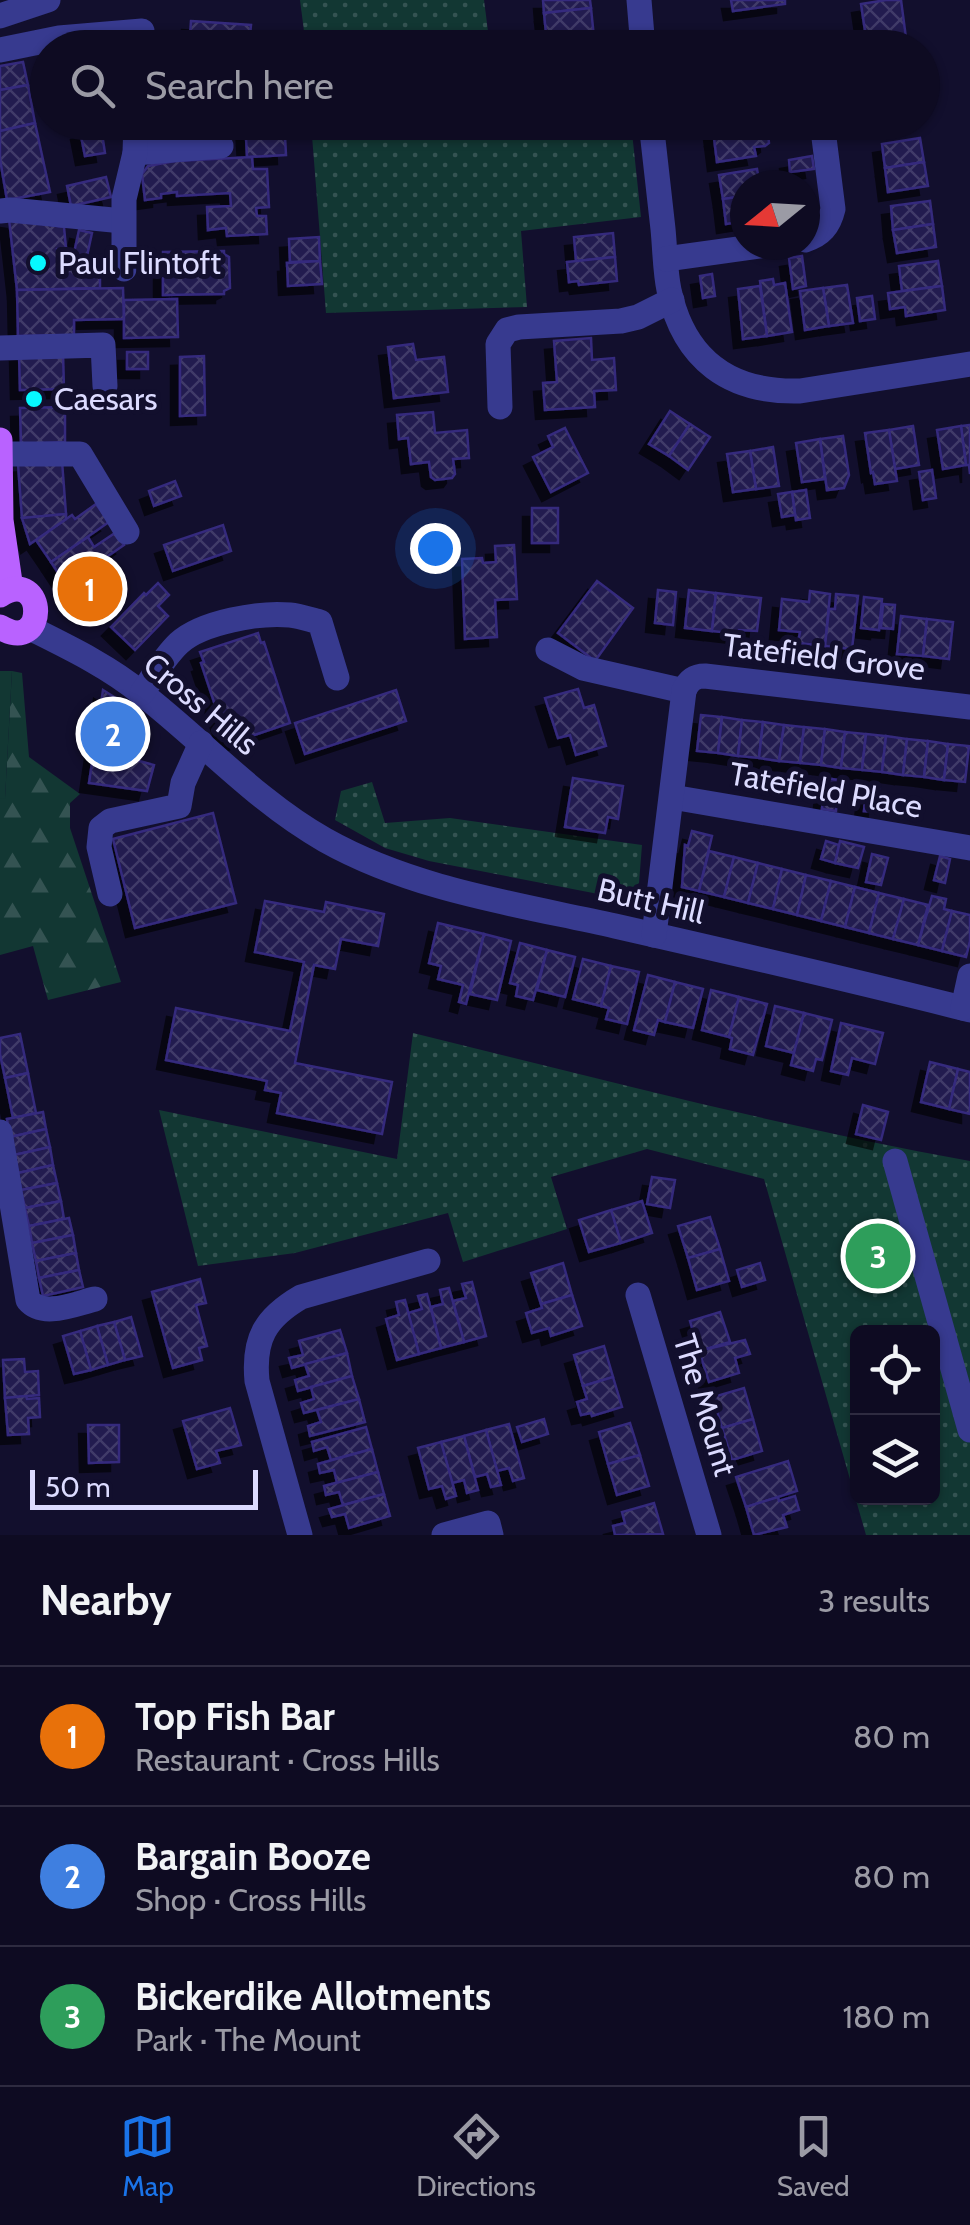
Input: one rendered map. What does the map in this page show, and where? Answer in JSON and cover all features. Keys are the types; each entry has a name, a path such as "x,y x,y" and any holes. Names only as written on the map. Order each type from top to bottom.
{"main road":[{"path":"0,440 6,592 25,591 34,598 37,608 36,620 30,628 11,633 0,628"}],"street":[{"path":"0,16 48,0"},
{"path":"638,0 641,30"},
{"path":"0,50 30,44"},
{"path":"124,269 124,199 135,140"},
{"path":"653,140 672,300 682,332 712,368 754,388 800,392 970,364"},
{"path":"820,233 831,219 833,209 824,140"},
{"path":"134,152 221,146"},
{"path":"0,211 123,221"},
{"path":"666,259 730,250"},
{"path":"500,407 498,344 507,330 621,321 672,300"},
{"path":"0,348 103,345 105,386"},
{"path":"0,454 80,454 127,532"},
{"path":"142,693 182,641 198,632 269,614 320,622 336,678"},
{"name":"Cross Hills","path":"30,628 142,693 247,786 324,840"},
{"path":"548,650 583,668 684,692"},
{"name":"Tatefield Grove","path":"654,935 684,692 689,681 704,676 970,707"},
{"path":"110,894 98,848 101,828 110,821 179,806 183,784 201,743"},
{"name":"Tatefield Place","path":"672,797 970,848"},
{"name":"Butt Hill","path":"324,840 412,880 966,1009"},
{"path":"966,1009 970,976"},
{"path":"0,1132 28,1300 34,1308 45,1310 95,1299"},
{"path":"895,1162 970,1430"},
{"path":"300,1535 256,1381 259,1340 268,1322 301,1297 428,1261"},
{"name":"The Mount","path":"638,1294 709,1535"},
{"path":"444,1535 488,1523 491,1535"}],"green space":[{"path":"300,0 484,0 488,30 304,30"},
{"path":"312,140 633,140 641,217 521,231 527,307 326,313"},
{"path":"0,671 12,671 5,799 0,798"},
{"path":"12,671 22,673 29,757 80,794 70,803 70,828 121,982 48,1000 33,946 0,955 0,798 5,798"},
{"path":"372,782 385,823 450,818 642,845 639,883 619,898 429,861 385,848 335,820 341,791"},
{"path":"413,1033 760,1117 970,1161 970,1535 866,1535 857,1505 940,1505 940,1325 850,1325 850,1479 764,1179 647,1149 551,1177 567,1229 463,1262 448,1213 295,1253 198,1266 159,1110 397,1159"}],"building":[{"path":"543,0 590,0 591,8 544,13"},
{"path":"731,0 785,0 785,4 733,11"},
{"path":"901,0 905,30 865,30 861,4"},
{"path":"591,8 593,30 546,30 544,13"},
{"path":"191,21 251,25 251,30 190,30"},
{"path":"23,62 28,85 0,90 0,66"},
{"path":"28,85 30,124 0,131 0,90"},
{"path":"30,124 30,140 39,140 50,192 7,200 0,131"},
{"path":"82,140 103,140 105,153 85,156"},
{"path":"246,140 285,140 286,155 247,157"},
{"path":"714,140 769,140 765,146 754,147 756,156 717,162"},
{"path":"920,140 924,162 885,168 882,144"},
{"path":"812,156 814,169 790,170 789,160"},
{"path":"252,157 253,169 267,169 269,207 256,208 257,216 266,216 267,234 227,236 226,228 208,230 207,207 231,206 230,193 177,196 177,192 145,200 142,174 148,166"},
{"path":"924,162 928,186 888,192 885,168"},
{"path":"730,173 730,198 723,199 719,175"},
{"path":"106,177 111,197 71,206 67,186"},
{"path":"730,198 730,223 726,224 723,199"},
{"path":"930,201 933,224 893,230 891,206"},
{"path":"9,219 64,227 66,248 57,249 59,268 79,268 79,258 91,258 91,268 100,267 100,288 17,290"},
{"path":"933,224 936,247 897,253 893,230"},
{"path":"79,230 92,233 87,256 74,253"},
{"path":"613,233 615,257 576,261 574,237"},
{"path":"319,237 320,261 290,262 289,239"},
{"path":"224,251 229,257 230,288 224,294 163,295 163,252"},
{"path":"615,257 617,281 579,285 578,281 569,282 567,262"},
{"path":"789,260 803,260 806,286 793,289"},
{"path":"320,261 322,284 288,286 287,263"},
{"path":"938,261 942,286 902,291 899,266"},
{"path":"712,274 715,296 703,298 700,276"},
{"path":"773,279 774,285 785,283 792,332 767,336 760,281"},
{"path":"847,285 853,323 829,326 823,288"},
{"path":"760,286 767,336 743,339 738,289"},
{"path":"942,286 945,310 906,316 905,307 890,309 888,293"},
{"path":"123,288 124,319 74,320 74,335 18,336 17,290"},
{"path":"823,288 829,326 805,330 800,291"},
{"path":"872,296 875,319 860,321 857,298"},
{"path":"177,299 178,337 124,338 124,300"},
{"path":"591,338 592,360 614,358 616,390 594,391 595,407 545,410 543,383 557,382 554,341"},
{"path":"413,344 416,360 444,357 448,392 394,398 388,347"},
{"path":"63,352 64,389 20,390 19,353"},
{"path":"127,352 148,352 148,369 127,369"},
{"path":"204,356 205,415 180,416 180,357"},
{"path":"65,407 65,442 21,444 20,408"},
{"path":"670,411 690,424 669,456 649,444"},
{"path":"433,412 435,433 467,430 469,458 453,459 452,478 435,480 429,462 411,464 408,438 399,439 397,415"},
{"path":"690,424 710,437 688,470 669,456"},
{"path":"970,425 970,474 961,426"},
{"path":"913,426 919,465 895,469 889,430"},
{"path":"961,426 966,465 943,469 937,430"},
{"path":"565,428 588,473 551,492 533,457 553,447 548,436"},
{"path":"889,430 897,481 875,484 865,433"},
{"path":"843,436 849,475 844,488 827,490 820,439"},
{"path":"820,439 825,479 802,482 796,443"},
{"path":"773,447 779,486 756,489 750,451"},
{"path":"750,451 756,489 733,492 727,454"},
{"path":"62,461 66,514 22,518 18,464"},
{"path":"932,470 936,498 923,500 919,472"},
{"path":"175,481 181,496 154,506 149,491"},
{"path":"806,490 810,518 796,520 792,492"},
{"path":"792,492 795,515 782,517 778,494"},
{"path":"96,504 109,522 51,562 36,540"},
{"path":"532,508 558,508 558,543 532,543"},
{"path":"66,514 66,519 30,544 22,518"},
{"path":"223,525 231,551 173,571 164,545"},
{"path":"115,533 124,545 66,585 51,562 88,537 94,547"},
{"path":"514,545 517,599 495,600 497,637 465,639 462,559 496,562 495,546"},
{"path":"103,560 118,582 82,607 66,585"},
{"path":"597,581 633,608 595,661 558,633"},
{"path":"158,583 169,595 158,606 168,616 135,650 111,627"},
{"path":"658,590 676,592 673,625 655,623"},
{"path":"689,590 716,593 712,631 685,628"},
{"path":"810,591 830,594 825,646 798,643 800,632 779,630 782,599 809,602"},
{"path":"716,593 761,598 757,631 712,631"},
{"path":"836,594 858,596 852,649 825,646 829,609 835,609"},
{"path":"864,597 882,599 879,630 861,628"},
{"path":"883,604 895,605 893,629 881,628"},
{"path":"901,616 927,619 923,656 897,654"},
{"path":"927,619 953,622 949,659 923,656"},
{"path":"258,633 290,723 228,744 200,652"},
{"path":"578,689 584,708 594,705 606,746 576,755 570,735 558,738 545,698"},
{"path":"103,690 135,710 125,757 154,765 147,791 89,783"},
{"path":"396,690 406,721 305,754 295,723"},
{"path":"701,715 722,717 718,753 697,751"},
{"path":"722,717 742,720 738,756 718,753"},
{"path":"742,720 763,722 759,758 738,756"},
{"path":"763,722 784,725 779,761 759,758"},
{"path":"784,725 804,727 800,763 779,761"},
{"path":"804,727 825,729 821,765 800,763"},
{"path":"825,729 845,732 841,768 821,765"},
{"path":"845,732 866,734 862,770 841,768"},
{"path":"866,734 886,736 882,772 862,770"},
{"path":"886,736 907,739 903,775 882,772"},
{"path":"907,739 928,741 924,777 903,775"},
{"path":"928,741 948,744 944,780 924,777"},
{"path":"948,744 969,746 965,782 944,780"},
{"path":"573,778 623,786 618,819 608,817 605,833 565,827"},
{"path":"825,778 839,780 836,811 822,809"},
{"path":"866,788 879,789 876,812 864,811"},
{"path":"213,813 236,903 135,928 113,839"},
{"path":"692,831 712,836 699,891 682,887 685,845 688,846"},
{"path":"826,841 839,845 835,863 821,859"},
{"path":"840,841 864,847 858,868 835,863"},
{"path":"709,851 734,857 724,897 699,891"},
{"path":"872,854 888,858 881,885 866,882"},
{"path":"940,856 950,859 945,883 934,880"},
{"path":"734,857 758,863 748,903 724,897"},
{"path":"758,863 782,869 773,909 748,903"},
{"path":"782,869 806,875 797,915 773,909"},
{"path":"806,875 831,881 821,921 797,915"},
{"path":"831,881 855,887 845,927 821,921"},
{"path":"855,887 879,893 869,933 845,927"},
{"path":"879,893 904,899 893,939 869,933"},
{"path":"932,896 946,899 944,909 952,911 942,951 918,945"},
{"path":"904,899 928,905 918,945 893,939"},
{"path":"265,901 324,912 326,902 384,914 378,946 341,939 335,969 314,965 295,1063 392,1082 382,1134 277,1113 281,1093 265,1090 267,1081 166,1060 176,1008 290,1031 304,962 255,952"},
{"path":"952,911 970,915 966,957 942,951"},
{"path":"438,923 484,934 466,1004 459,1002 463,985 438,979 441,966 429,963"},
{"path":"484,934 511,941 497,1000 470,994"},
{"path":"520,943 547,950 533,1000 516,996 518,985 510,983"},
{"path":"547,950 575,957 565,997 537,990"},
{"path":"583,959 611,966 601,1006 573,999"},
{"path":"611,966 639,972 627,1024 606,1019 609,1008 601,1006"},
{"path":"648,975 675,982 665,1022 658,1020 654,1035 634,1030"},
{"path":"675,982 703,989 693,1028 665,1022"},
{"path":"711,990 739,997 729,1037 702,1030"},
{"path":"739,997 767,1004 753,1055 730,1049 729,1037"},
{"path":"775,1006 804,1013 794,1053 766,1046"},
{"path":"804,1013 832,1020 822,1060 816,1059 813,1071 791,1065"},
{"path":"841,1023 883,1033 875,1064 852,1058 848,1075 831,1071"},
{"path":"20,1034 28,1073 5,1078 0,1038"},
{"path":"930,1062 958,1069 949,1109 921,1102"},
{"path":"958,1069 970,1072 970,1114 949,1109"},
{"path":"28,1073 36,1113 13,1118 5,1078"},
{"path":"863,1105 888,1112 881,1140 856,1134"},
{"path":"43,1112 46,1129 10,1137 7,1119"},
{"path":"46,1129 50,1147 14,1155 10,1137"},
{"path":"50,1147 53,1165 18,1173 14,1155"},
{"path":"53,1165 57,1183 21,1190 18,1173"},
{"path":"652,1177 675,1180 670,1208 647,1204"},
{"path":"57,1183 61,1201 25,1208 21,1190"},
{"path":"61,1201 64,1219 29,1226 25,1208"},
{"path":"642,1201 652,1233 621,1243 611,1210"},
{"path":"611,1210 621,1243 589,1252 579,1220"},
{"path":"710,1217 720,1249 688,1258 678,1226"},
{"path":"69,1218 73,1235 32,1243 29,1226"},
{"path":"73,1235 76,1253 36,1261 32,1243"},
{"path":"720,1249 729,1281 697,1290 688,1258"},
{"path":"76,1253 79,1270 39,1278 36,1261"},
{"path":"563,1263 572,1295 541,1304 531,1273"},
{"path":"760,1263 765,1280 742,1287 737,1270"},
{"path":"79,1270 83,1287 43,1296 39,1278"},
{"path":"200,1279 206,1303 196,1305 207,1346 199,1348 202,1360 173,1368 152,1292"},
{"path":"472,1282 486,1336 464,1342 453,1301 466,1298 462,1284"},
{"path":"449,1288 464,1342 441,1348 431,1307 443,1304 440,1290"},
{"path":"427,1294 441,1348 419,1354 408,1313 422,1309 418,1296"},
{"path":"572,1295 582,1326 551,1336 549,1328 532,1333 526,1313"},
{"path":"405,1300 419,1354 397,1360 386,1319 399,1315 396,1302"},
{"path":"720,1312 730,1342 699,1351 690,1321"},
{"path":"131,1317 142,1356 125,1360 114,1322"},
{"path":"114,1322 125,1360 108,1365 97,1326"},
{"path":"97,1326 108,1365 91,1370 80,1331"},
{"path":"340,1330 347,1353 292,1368 289,1358 303,1355 299,1341"},
{"path":"80,1331 91,1370 74,1374 63,1336"},
{"path":"745,1340 750,1354 735,1358 739,1373 709,1382 699,1351"},
{"path":"604,1346 613,1377 583,1386 574,1355"},
{"path":"347,1353 352,1376 298,1391 295,1380 309,1376 305,1364"},
{"path":"24,1359 25,1372 38,1371 39,1395 5,1398 3,1360"},
{"path":"352,1376 359,1399 304,1413 301,1403 314,1399 311,1387"},
{"path":"613,1377 622,1407 592,1416 581,1415 577,1402 587,1399 583,1386"},
{"path":"744,1388 753,1419 722,1428 713,1397"},
{"path":"5,1398 39,1398 40,1417 28,1418 29,1434 8,1435"},
{"path":"359,1399 365,1422 310,1436 308,1426 321,1422 317,1410"},
{"path":"230,1408 241,1445 216,1451 220,1463 197,1469 183,1421"},
{"path":"544,1419 548,1434 522,1442 517,1427"},
{"path":"753,1419 762,1451 732,1460 722,1428"},
{"path":"630,1423 640,1455 608,1464 599,1432"},
{"path":"509,1424 524,1478 513,1481 509,1468 497,1471 486,1430"},
{"path":"88,1425 119,1425 119,1462 89,1463"},
{"path":"366,1427 372,1449 331,1460 327,1447 314,1451 312,1442"},
{"path":"486,1430 501,1485 491,1487 487,1474 475,1477 464,1436"},
{"path":"464,1436 478,1490 467,1493 464,1480 452,1483 441,1442"},
{"path":"441,1442 456,1496 446,1499 442,1486 429,1489 418,1448"},
{"path":"372,1449 378,1472 337,1483 334,1470 320,1473 318,1464"},
{"path":"640,1455 649,1486 617,1495 608,1464"},
{"path":"788,1461 797,1491 746,1507 736,1477"},
{"path":"378,1472 384,1494 343,1505 339,1492 326,1495 324,1486"},
{"path":"384,1494 390,1516 349,1528 345,1514 332,1517 329,1509"},
{"path":"795,1496 799,1510 783,1515 787,1527 754,1535 746,1507"},
{"path":"654,1503 663,1534 615,1535 613,1526 625,1523 622,1512"}],"place":[{"name":"Paul Flintoft","path":"38,263"},
{"name":"Caesars","path":"34,399"},
{"name":"Top Fish Bar","path":"90,589"},
{"name":"Bargain Booze","path":"113,734"},
{"name":"Bickerdike Allotments","path":"878,1256"}]}
